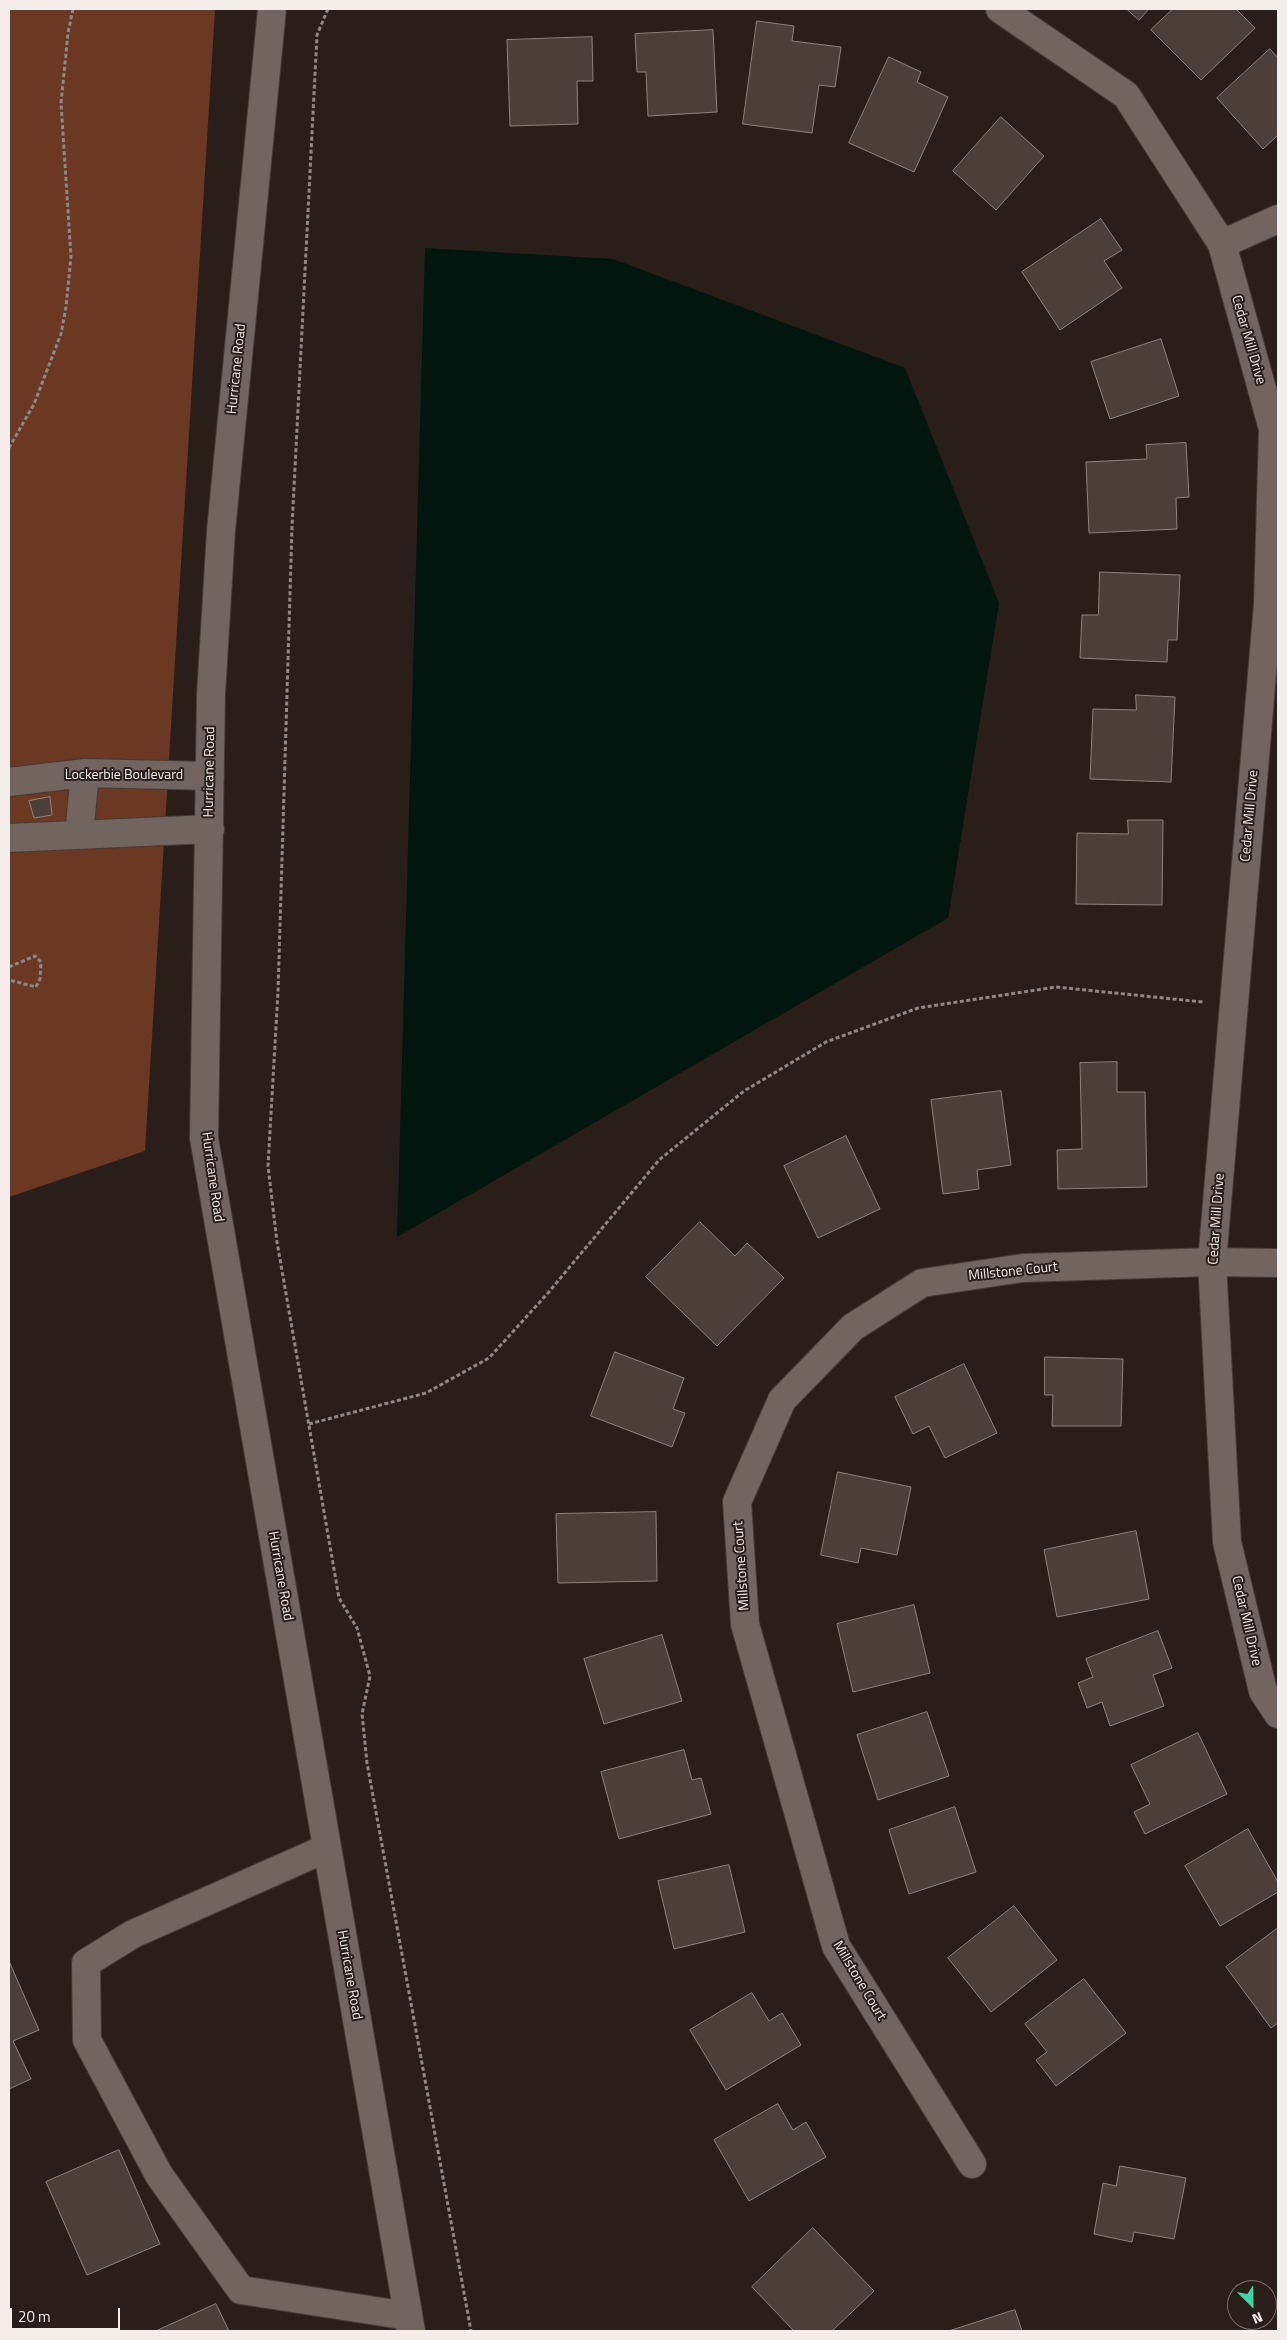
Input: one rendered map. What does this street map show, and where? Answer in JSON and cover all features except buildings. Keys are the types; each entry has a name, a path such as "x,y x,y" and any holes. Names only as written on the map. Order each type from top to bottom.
{"street":[{"name":"Hurricane Road","path":"272,9 221,531 211,694 204,1138 409,2324"},
{"name":"Cedar Mill Drive","path":"1000,9 1126,95 1222,244 1273,429 1273,604 1234,1005 1212,1262 1227,1542 1263,1692 1278,1714"},
{"path":"1222,244 1278,219"},
{"name":"Lockerbie Boulevard","path":"9,782 85,773 210,776"},
{"path":"79,835 85,773"},
{"path":"9,838 210,829"},
{"name":"Millstone Court","path":"972,2164 836,1946 745,1624 738,1502 782,1400 852,1327 922,1283 1023,1268 1212,1262 1278,1262"},
{"path":"327,1848 133,1934 86,1963 87,2040 159,2175 241,2290 409,2324"}],"path":[{"path":"9,448 34,404 61,334 66,308 71,256 61,103 68,33 73,9"},
{"path":"328,9 318,35 292,518 278,992 268,1166 277,1242 339,1598 357,1628 370,1676 362,1714 367,1763 472,2331"},
{"path":"9,967 35,956 42,962 40,979 36,987 9,980"},
{"path":"309,1424 426,1393 489,1358 548,1293 659,1160 744,1091 826,1042 918,1008 1056,987 1234,1005"}],"shaded area":[{"path":"9,9 215,9 145,1151 9,1197"},
{"path":"425,248 613,259 905,368 999,603 948,918 397,1237"}]}
